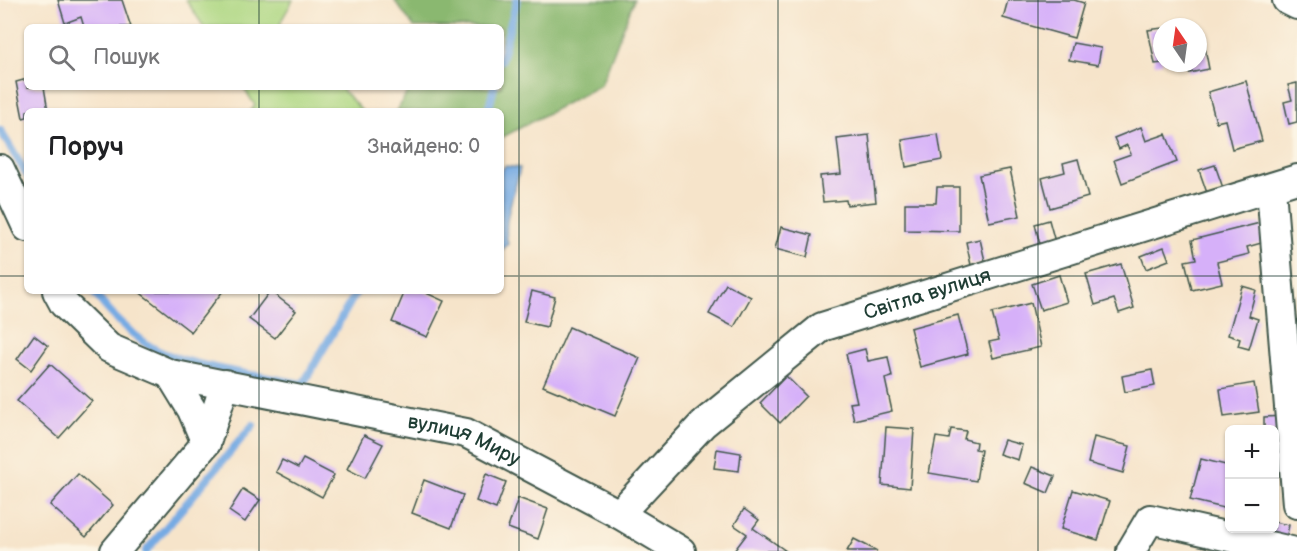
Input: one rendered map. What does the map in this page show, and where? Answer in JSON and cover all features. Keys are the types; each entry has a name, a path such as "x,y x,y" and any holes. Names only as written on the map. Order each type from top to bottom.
{"street":[{"path":"1287,0 1297,5"},
{"path":"0,169 24,221"},
{"path":"1284,184 1297,504"},
{"name":"Світла вулиця","path":"619,514 703,424 822,327 1284,184"},
{"name":"вулиця Миру","path":"59,294 64,304 109,348 170,374 466,433 619,514 681,551"},
{"path":"170,374 192,410 206,443"},
{"path":"115,551 206,443 225,384"},
{"path":"1131,551 1150,519 1291,551"}],"green space":[{"path":"186,0 293,0 281,24 202,24"},
{"path":"394,0 634,0 601,85 504,136 504,108 399,108 408,90 504,90 504,24 412,24"},
{"path":"245,90 343,90 359,108 253,108 255,105"}],"water":[{"path":"504,167 520,168 508,216 508,244 504,248"}],"building":[{"path":"58,0 122,0 130,24 83,24 81,17 65,23"},
{"path":"1008,0 1074,0 1084,3 1074,38 1003,18"},
{"path":"1153,29 1153,54 1148,30"},
{"path":"1073,43 1101,48 1098,65 1069,60"},
{"path":"24,80 24,90 44,90 48,108 24,108 23,118 16,82"},
{"path":"1246,81 1262,141 1232,149 1225,120 1216,122 1208,92"},
{"path":"1297,83 1297,122 1289,124 1284,102 1292,100 1288,85"},
{"path":"1141,127 1146,141 1166,134 1177,162 1122,183 1114,160 1131,154 1127,145 1119,149 1114,138"},
{"path":"938,134 942,160 906,167 902,140"},
{"path":"869,135 876,202 847,205 846,200 823,202 820,176 841,174 837,139"},
{"path":"1078,159 1088,197 1050,208 1042,178 1065,172 1063,163"},
{"path":"1215,165 1223,188 1207,193 1199,170"},
{"path":"1010,169 1020,216 989,222 979,175"},
{"path":"937,187 959,187 959,231 905,230 905,203 936,203"},
{"path":"1049,220 1055,242 1040,245 1035,224"},
{"path":"1260,223 1265,242 1247,247 1249,254 1217,262 1222,283 1192,290 1185,261 1196,259 1192,240"},
{"path":"781,227 812,235 807,257 775,249"},
{"path":"980,239 985,261 971,265 966,242"},
{"path":"1164,247 1169,260 1146,269 1141,256"},
{"path":"1121,264 1134,308 1119,313 1114,299 1095,305 1086,274"},
{"path":"1059,275 1067,302 1041,310 1032,284"},
{"path":"726,284 751,297 734,327 709,314"},
{"path":"1242,286 1256,290 1249,316 1258,319 1249,349 1238,346 1240,339 1228,335"},
{"path":"532,291 555,297 547,327 524,322"},
{"path":"142,294 221,294 191,332"},
{"path":"268,294 274,294 296,311 275,338 249,319"},
{"path":"404,294 429,294 444,301 427,337 392,322"},
{"path":"1031,303 1041,347 993,358 989,342 999,340 992,313"},
{"path":"958,315 968,354 920,367 910,328"},
{"path":"569,327 640,358 615,416 543,386"},
{"path":"34,335 48,346 31,370 17,359"},
{"path":"865,349 868,361 888,357 892,377 885,379 892,411 854,420 850,403 857,402 846,354"},
{"path":"50,364 92,401 59,438 17,401"},
{"path":"1152,370 1155,386 1125,392 1122,376"},
{"path":"786,376 806,396 780,423 760,403"},
{"path":"1254,383 1259,412 1224,417 1220,389"},
{"path":"1285,416 1285,432 1279,431 1279,425 1264,425 1264,417"},
{"path":"886,427 914,429 910,488 882,485"},
{"path":"951,429 966,431 964,439 976,442 975,449 981,450 976,481 929,473 936,437 949,439"},
{"path":"364,435 383,444 365,478 347,469"},
{"path":"1094,437 1130,446 1123,473 1088,463"},
{"path":"1279,439 1284,439 1284,474 1279,474"},
{"path":"1004,440 1022,445 1018,460 999,454"},
{"path":"717,449 741,453 739,471 714,468"},
{"path":"303,459 334,475 322,497 276,472 282,460 298,468"},
{"path":"1201,459 1225,465 1225,508 1190,500"},
{"path":"1032,467 1055,476 1048,493 1025,483"},
{"path":"78,474 113,505 86,537 50,505"},
{"path":"486,474 506,482 496,509 476,501"},
{"path":"424,480 463,495 451,528 412,513"},
{"path":"243,489 260,500 245,522 229,511"},
{"path":"1073,490 1110,501 1098,540 1061,529"},
{"path":"518,498 548,509 538,539 508,528"},
{"path":"744,509 759,520 753,528 786,551 734,551 747,534 734,525"},
{"path":"1279,523 1289,525 1286,539 1269,533 1279,533"},
{"path":"854,539 877,551 847,551"}],"waterway":[{"path":"504,49 517,0"},
{"path":"489,108 493,90"},
{"path":"0,130 24,170"},
{"path":"95,294 126,327 148,345 161,352 179,359 222,369 303,384 355,294"},
{"path":"146,551 253,425"}]}
